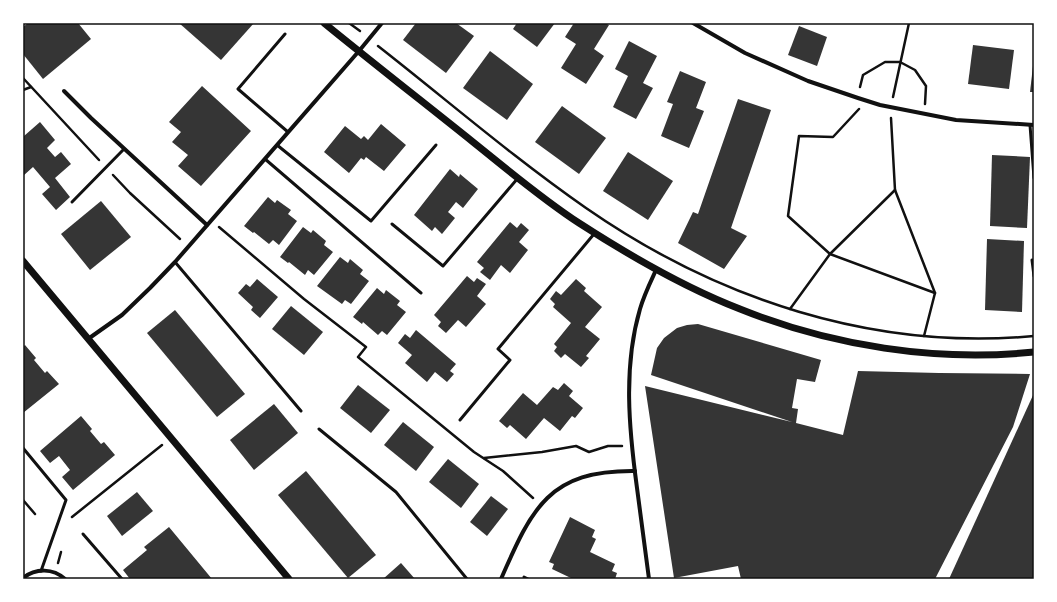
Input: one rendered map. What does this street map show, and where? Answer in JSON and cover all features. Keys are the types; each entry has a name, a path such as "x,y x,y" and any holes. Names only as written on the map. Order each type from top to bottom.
{"street":[{"path":"324,23 518,178 572,218 628,254 682,284 739,309 801,330 866,345 935,354 1008,355 1034,352"},
{"path":"88,339 122,315 150,288 207,226 382,23"},
{"path":"694,23 752,56 808,81 858,98 891,107 956,120 1032,125"},
{"path":"64,91 207,226"},
{"path":"23,261 289,579"},
{"path":"649,579 632,446 629,389 633,343 640,309 656,270"},
{"path":"502,579 519,537 529,519 551,494 574,480 598,474 635,471"},
{"path":"23,578 31,573 41,571 55,573 65,579"}],"lane":[{"path":"285,34 238,89 288,132"},
{"path":"1032,125 1034,178"},
{"path":"277,145 371,221 436,145"},
{"path":"72,202 124,149"},
{"path":"265,159 421,293"},
{"path":"392,224 443,266 518,178"},
{"path":"460,420 510,360 498,349 594,233"},
{"path":"1032,260 1034,276"},
{"path":"174,262 301,411"},
{"path":"319,429 396,492 467,579"},
{"path":"23,448 66,500 41,571"},
{"path":"83,534 122,579"},
{"path":"524,577 528,579"}],"path":[{"path":"350,23 541,175 587,209 637,240 689,269 746,294 790,309 868,329 936,338 1008,338 1034,336"},
{"path":"909,23 891,107 895,190 935,293 924,336"},
{"path":"925,114 926,86 915,70 900,62 885,62 863,75 858,98 862,106 833,137 799,136 788,216 830,254 935,293"},
{"path":"23,90 31,87"},
{"path":"790,309 830,254 895,190"},
{"path":"212,220 275,275 366,347 358,357 483,458 503,471 540,505"},
{"path":"70,519 171,438"},
{"path":"483,458 542,452 576,446 589,452 608,446 632,446"},
{"path":"23,500 35,514"},
{"path":"55,573 62,550"}],"building":[{"path":"28,23 78,23 91,39 43,79 23,54 23,27"},
{"path":"179,23 254,23 221,60"},
{"path":"416,23 456,23 474,36 446,73 403,40"},
{"path":"517,23 555,23 537,47 513,29"},
{"path":"574,23 605,23 609,25 594,49 604,56 586,84 561,68 576,44 565,37"},
{"path":"799,26 827,37 817,66 788,55"},
{"path":"629,41 657,56 643,83 653,88 636,119 613,107 628,76 615,69"},
{"path":"973,45 1014,50 1009,89 968,84"},
{"path":"490,51 533,84 507,120 463,88"},
{"path":"1033,66 1034,92 1030,92"},
{"path":"680,71 706,82 696,108 704,111 689,148 661,136 673,104 667,102"},
{"path":"202,86 251,131 201,186 178,166 188,155 172,142 181,132 169,122"},
{"path":"738,99 771,110 731,228 747,236 724,269 678,243 693,212 698,214"},
{"path":"562,106 606,138 579,174 535,142"},
{"path":"40,122 55,140 47,148 55,157 61,152 71,164 55,178 70,197 56,210 42,194 50,187 33,167 23,176 23,134 24,136"},
{"path":"381,124 406,145 384,171 366,157 364,160 361,158 349,173 324,152 345,126 361,139 364,136 368,140"},
{"path":"628,152 673,181 648,220 603,191"},
{"path":"992,155 1030,157 1027,228 990,226"},
{"path":"450,169 459,177 460,174 478,189 463,208 456,202 448,212 455,218 442,234 435,227 432,231 414,215"},
{"path":"268,197 275,203 277,200 291,210 288,214 297,221 279,245 273,240 269,244 244,226"},
{"path":"101,201 131,237 90,270 61,234"},
{"path":"510,222 517,228 521,223 529,230 519,242 528,250 510,273 501,265 490,280 480,272 484,268 477,262"},
{"path":"303,227 311,233 313,230 326,241 324,245 333,252 314,275 308,270 305,275 289,262 288,263 280,257"},
{"path":"987,239 1024,241 1022,312 985,310"},
{"path":"340,257 348,263 350,259 363,270 360,274 369,281 351,304 345,300 342,304 317,286"},
{"path":"467,276 474,282 477,278 486,284 477,296 486,304 466,327 458,320 446,333 438,326 441,322 434,315"},
{"path":"257,279 278,297 260,318 251,310 253,307 238,293 246,284 250,287"},
{"path":"576,279 586,288 584,291 602,307 585,327 600,339 586,356 589,358 581,367 565,354 561,358 554,351 557,347 554,344 571,323 553,307 555,304 550,299 556,291 561,295"},
{"path":"377,288 384,294 386,290 400,301 397,305 406,312 387,335 382,331 378,335 363,322 362,324 353,317"},
{"path":"291,306 323,332 304,355 272,329"},
{"path":"175,310 245,394 217,417 147,333"},
{"path":"698,324 821,360 815,382 797,379 792,408 798,409 796,423 843,435 858,371 1030,374 1013,427 935,579 741,579 738,566 674,578 645,386 792,422 651,375 657,348 664,338 677,328"},
{"path":"416,330 456,364 450,371 454,374 447,382 435,372 427,382 405,363 412,355 398,343 405,334 410,338"},
{"path":"25,345 36,358 34,360 45,373 47,371 59,384 23,413 23,347"},
{"path":"564,383 573,391 569,396 583,408 575,418 572,416 560,431 544,418 526,439 510,425 507,428 499,421 523,393 537,405 553,387 558,390"},
{"path":"358,385 390,410 371,433 340,408"},
{"path":"1034,393 1034,579 949,579"},
{"path":"274,404 298,433 254,470 230,440"},
{"path":"81,416 92,429 90,431 101,444 104,442 115,455 73,490 62,477 70,470 59,456 50,463 40,451"},
{"path":"403,422 434,447 416,471 384,445"},
{"path":"448,459 479,484 461,508 429,482"},
{"path":"306,471 376,555 348,578 278,495"},
{"path":"137,492 153,511 122,536 107,516"},
{"path":"491,496 508,509 487,536 470,522"},
{"path":"570,517 595,530 592,537 596,539 590,552 615,564 612,571 617,573 615,579 573,579 552,569 554,564 549,562"},
{"path":"169,527 212,579 130,579 123,570 147,550 144,547"},
{"path":"401,563 415,579 383,579"}]}
